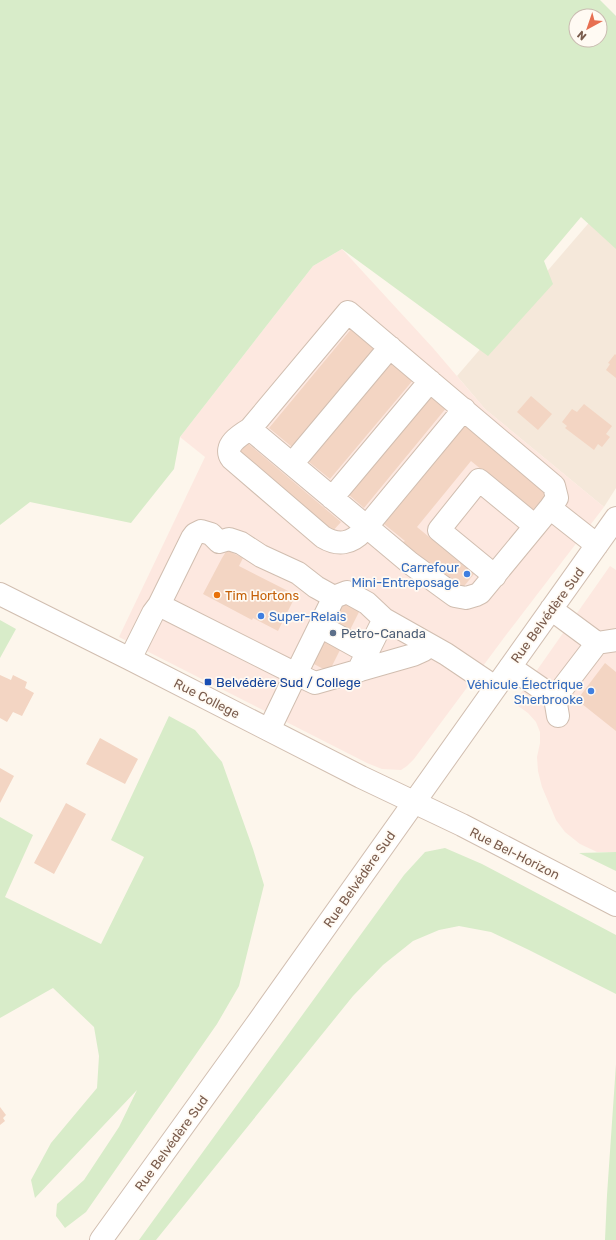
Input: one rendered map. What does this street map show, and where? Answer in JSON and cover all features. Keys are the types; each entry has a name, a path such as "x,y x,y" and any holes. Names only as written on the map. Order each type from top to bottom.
{"street":[{"path":"250,429 332,498 367,527 410,563 456,596 466,598 476,596 484,589 550,508 557,498 554,486 464,409 348,312 250,429 238,436 231,444 229,451 230,457 317,532 328,540 343,543 358,537 367,527 464,409"},
{"path":"292,464 390,347"},
{"path":"332,498 430,381"},
{"path":"495,576 439,530 479,480 535,526"},
{"path":"550,508 597,545"},
{"name":"Rue Belvédère Sud","path":"101,1240 256,1025 616,518"},
{"path":"130,659 189,544 198,532 204,531 219,542 225,539 235,540 261,556 298,573 325,592 347,592 367,603 384,619 462,664 495,687"},
{"path":"269,730 320,626 325,592"},
{"name":"Rue College","path":"0,594 413,802"},
{"path":"159,604 315,683 363,661 413,655 424,650 428,644"},
{"path":"510,666 556,707 607,641 551,610"},
{"path":"363,661 384,619"},
{"path":"320,626 363,661"},
{"name":"Rue Bel-Horizon","path":"413,802 462,825 616,905"}],"shaded area":[{"path":"593,218 616,243 616,488 604,507 485,409 457,376"},
{"path":"342,249 433,348 485,409 604,507 414,759 401,770 382,769 367,763 119,637 205,457 180,437 313,266"},
{"path":"610,566 616,570 616,852 597,852 580,844 565,832 556,820 542,787 538,771 537,757 540,743 540,732 536,722 528,713 514,703"}],"green space":[{"path":"0,0 600,0 608,8 616,16 616,249 581,217 544,261 553,284 488,356 342,249 313,266 180,437 174,469 131,523 30,502 0,525"},
{"path":"0,620 16,629 0,658"},
{"path":"169,716 195,730 222,762 253,849 264,885 239,986 217,1024 86,1212 65,1228 56,1216 57,1204 84,1180 119,1127 137,1090 35,1198 31,1180 51,1143 97,1088 99,1056 94,1027 53,988 0,1018 0,817 33,835 5,897 101,944 144,857 111,840"},
{"path":"445,848 482,864 616,935 616,994 491,932 459,926 439,930 413,941 383,965 353,996 156,1240 139,1240 404,875 425,852"},
{"path":"616,852 616,871 579,853"},
{"path":"616,1064 616,1240 605,1240 607,1195"}],"building":[{"path":"352,328 375,347 292,447 269,428"},
{"path":"615,354 616,378 606,370 610,364 608,363"},
{"path":"392,362 414,379 330,479 309,462"},
{"path":"432,394 447,407 364,508 349,495"},
{"path":"531,396 552,414 538,430 517,412"},
{"path":"584,404 612,426 606,434 610,437 602,447 598,444 594,450 565,428 567,426 562,422 572,409 577,412"},
{"path":"467,423 549,491 532,511 471,461 417,527 474,574 461,590 403,542 405,541 384,524"},
{"path":"245,441 341,522 330,534 235,453"},
{"path":"227,550 243,558 239,566 296,595 278,631 253,618 252,620 203,594"},
{"path":"345,599 361,608 329,672 312,663"},
{"path":"605,663 616,672 616,731 577,700"},
{"path":"0,675 11,680 13,675 27,682 25,688 34,693 22,716 13,712 7,722 0,718"},
{"path":"100,738 138,759 125,784 86,764"},
{"path":"0,768 14,776 0,803"},
{"path":"66,803 86,814 54,874 34,863"},
{"path":"0,1107 6,1115 3,1118 5,1121 0,1125"}],"place":[{"name":"Carrefour Mini-Entreposage","path":"467,574"},
{"name":"Tim Hortons","path":"217,595"},
{"name":"Super-Relais","path":"261,616"},
{"name":"Petro-Canada","path":"333,633"},
{"name":"Belvédère Sud / College","path":"208,682"},
{"name":"Véhicule Électrique Sherbrooke","path":"591,691"}]}
